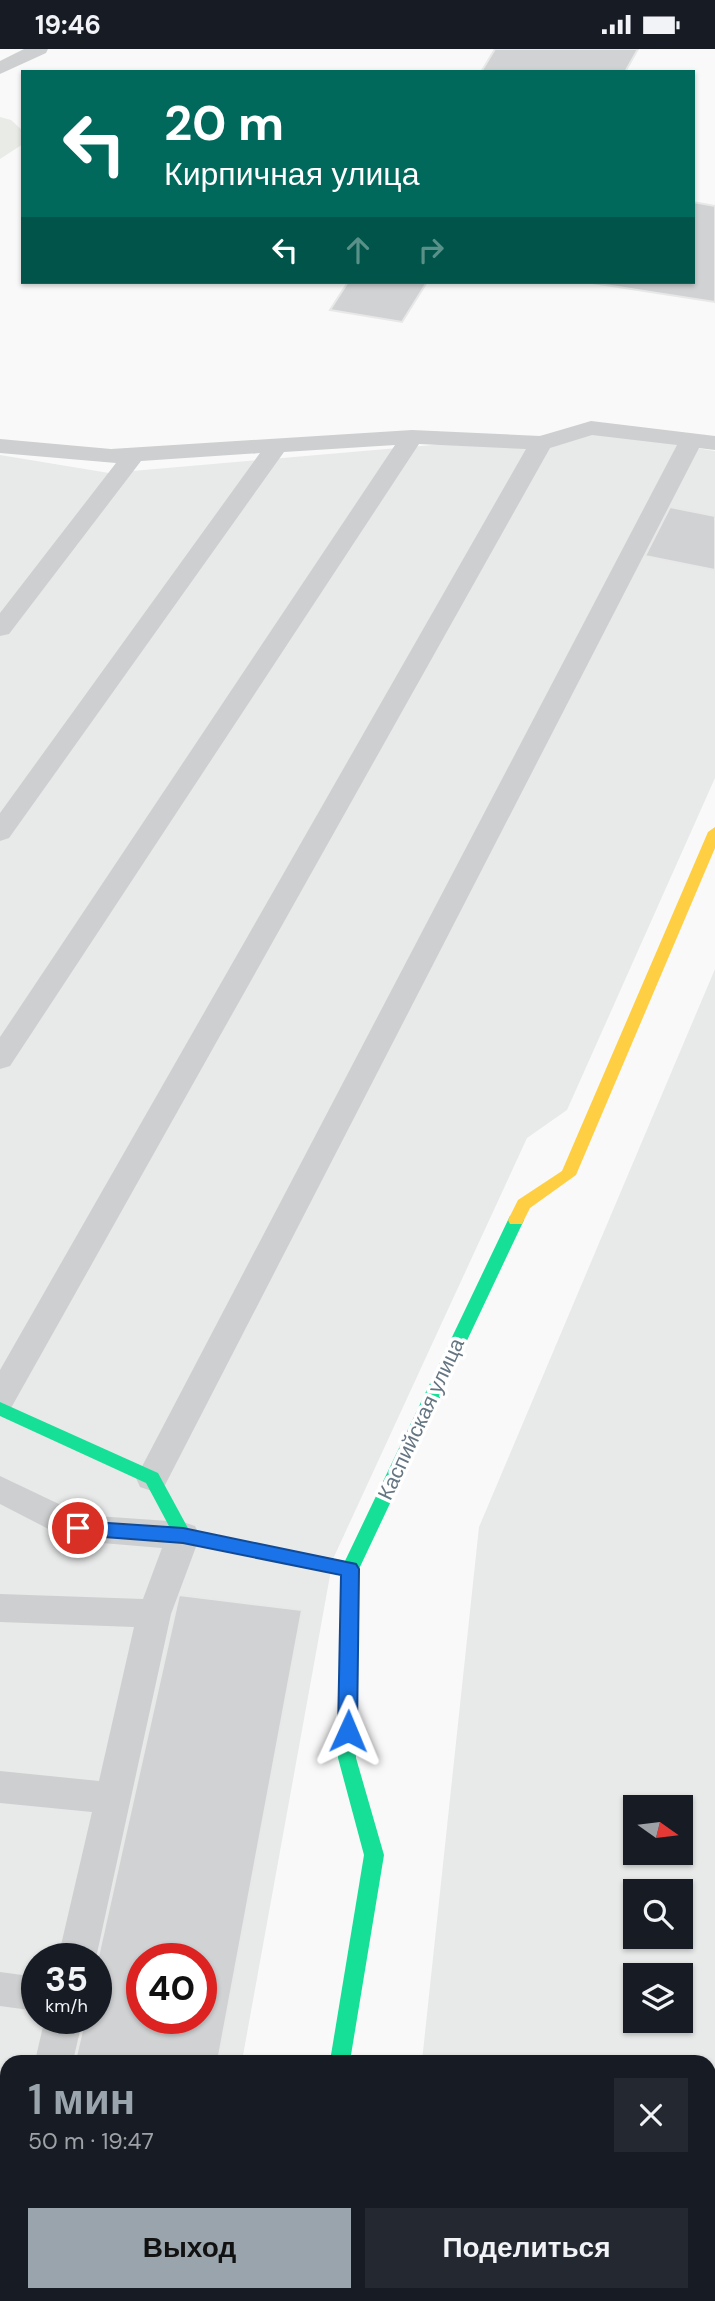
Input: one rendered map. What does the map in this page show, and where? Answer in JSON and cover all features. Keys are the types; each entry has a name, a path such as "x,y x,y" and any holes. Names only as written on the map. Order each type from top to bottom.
{"street":[{"name":"Каспийская улица","path":"341,2055 374,1855 347,1758 350,1569 524,1204 568,1175 715,832"},
{"path":"0,1409 152,1478 183,1535 350,1569"}],"lane":[{"path":"0,68 39,49"},
{"path":"0,468 8,447 111,456 412,437 541,443 591,428 703,442 152,1478"},
{"path":"0,1059 412,437"},
{"path":"0,1399 541,443"},
{"path":"0,832 277,446"},
{"path":"0,629 134,455"},
{"path":"0,1489 78,1528 183,1535 155,1614 80,1943"},
{"path":"0,1608 155,1614"},
{"path":"0,1787 113,1798"},
{"path":"0,1989 21,1992"},
{"path":"55,2055 60,2034"}],"shaded area":[{"path":"0,117 11,120 21,129 21,145 0,159"},
{"path":"594,431 715,451 715,778 567,1110 527,1138 333,1559 243,2055 0,2055 0,455 109,473"},
{"path":"715,969 715,2055 423,2055 479,1527"}],"building":[{"path":"495,49 638,49 626,70 482,70"},
{"path":"695,202 715,206 715,302 599,284 695,284"},
{"path":"347,284 426,284 402,322 330,310"},
{"path":"670,507 715,516 715,570 645,556"},
{"path":"179,1595 302,1610 219,2055 76,2055 81,2034 112,2034 112,1943 101,1943"}],"traffic: fast":[{"path":"341,2055 374,1855 347,1758 350,1569 516,1220"},
{"path":"0,1409 152,1478 183,1536 350,1569"}],"traffic: slow":[{"path":"516,1220 524,1204 568,1175 715,832"}],"route":[{"path":"78,1528 183,1535 350,1569 348,1731"}]}
